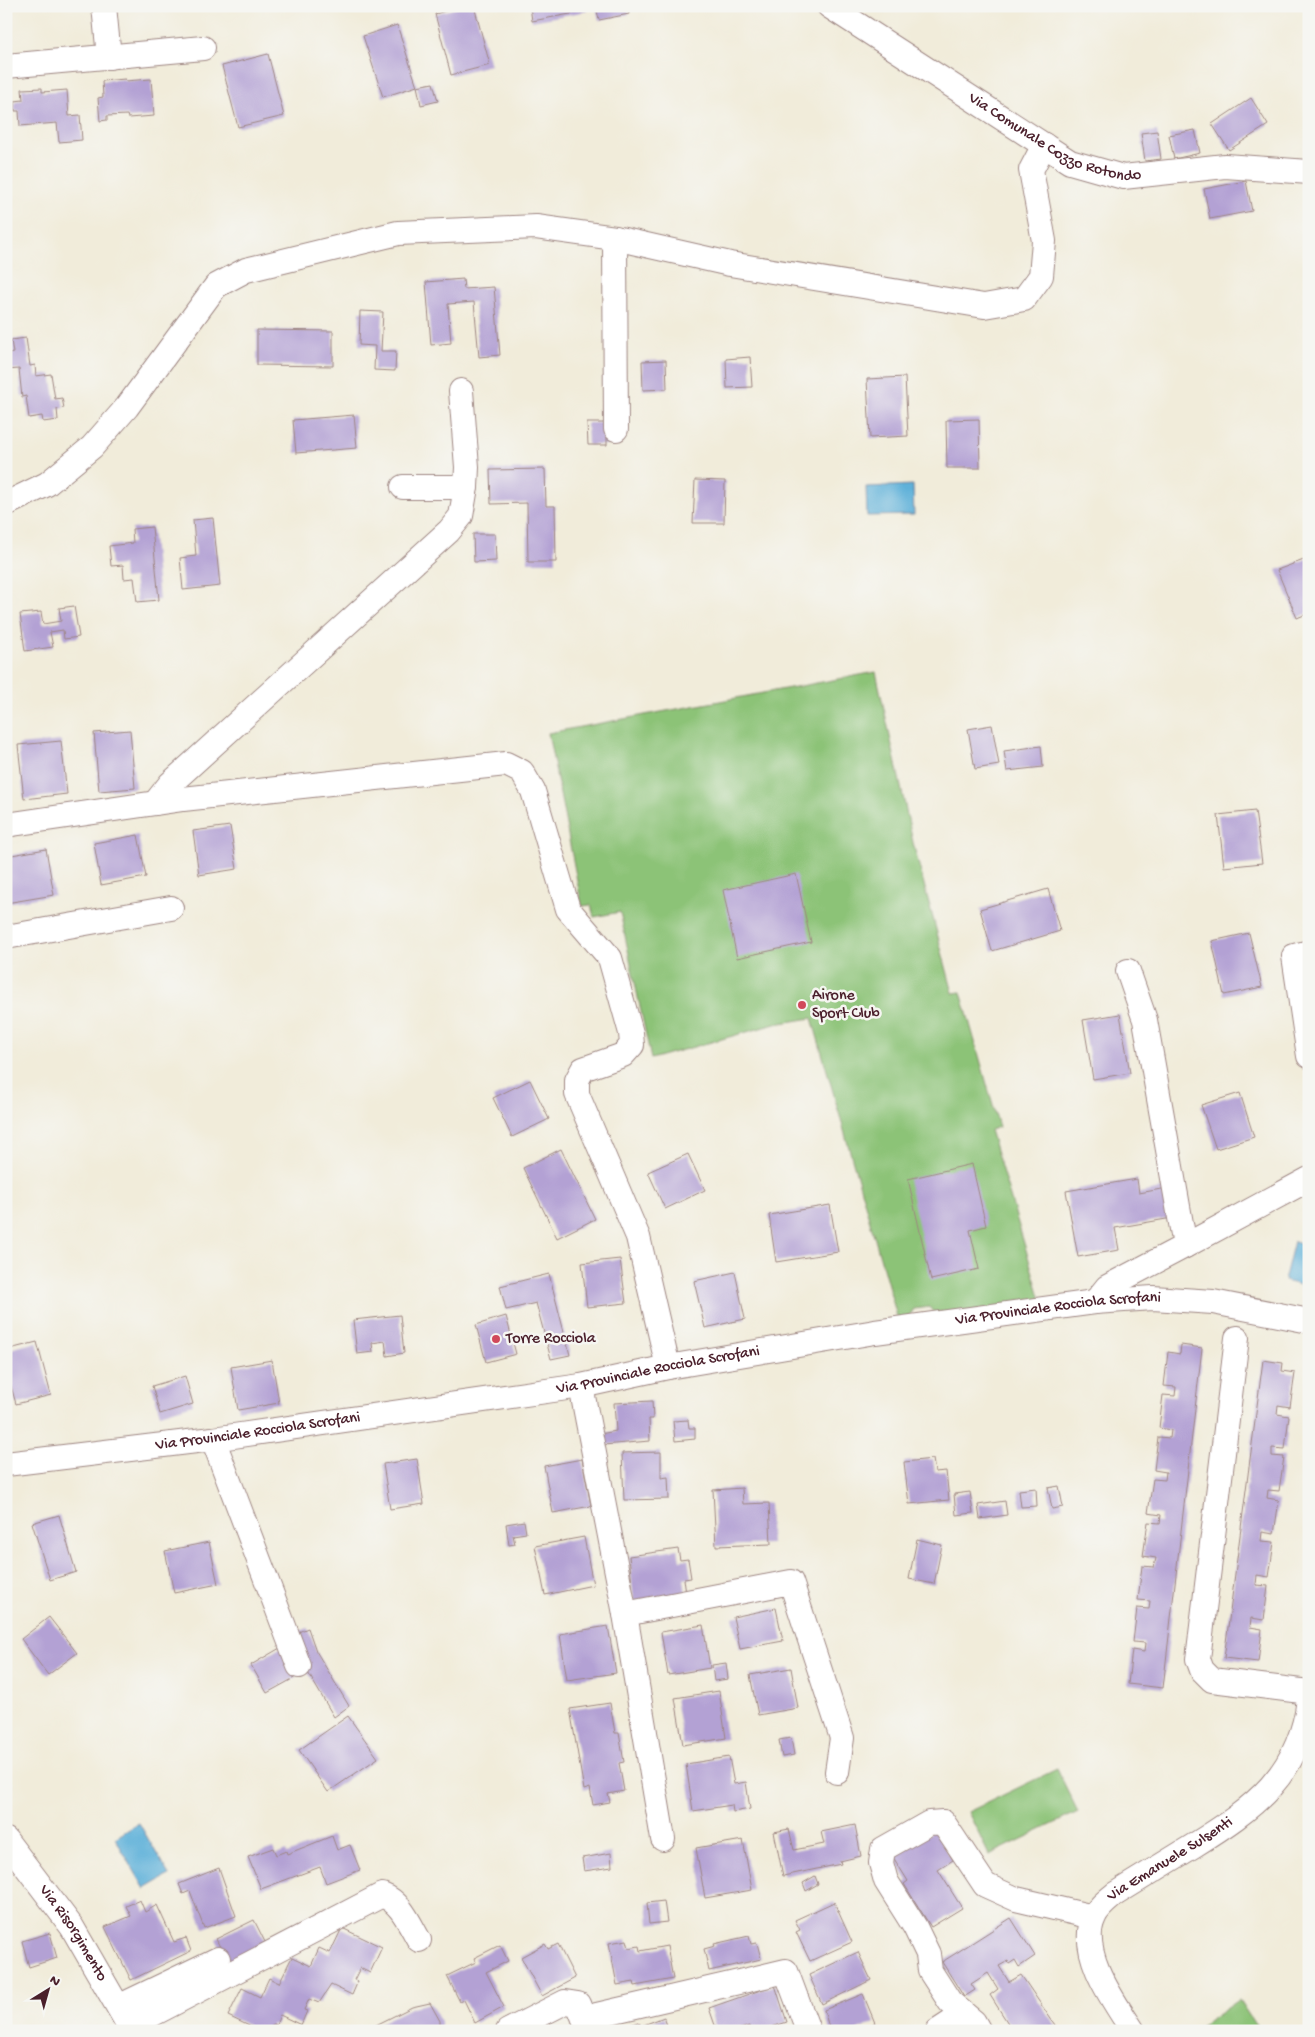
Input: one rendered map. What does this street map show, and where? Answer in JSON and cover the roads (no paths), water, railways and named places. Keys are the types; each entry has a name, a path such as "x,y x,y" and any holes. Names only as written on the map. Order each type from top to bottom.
{"street":[{"path":"104,6 109,57"},
{"name":"Via Comunale Cozzo Rotondo","path":"828,6 1070,162 1123,177 1225,166 1309,172"},
{"path":"6,66 203,48"},
{"path":"6,504 47,484 92,447 127,407 216,286 246,270 398,233 536,227 615,238 730,264 984,306 1024,299 1041,276 1044,241 1031,170 1044,145"},
{"path":"615,238 616,430"},
{"path":"155,803 170,784 449,531 461,516 467,467 461,391"},
{"path":"403,488 466,487"},
{"path":"6,825 155,803 506,764 522,772 533,791 568,909 610,958 631,1033 632,1045 623,1056 582,1069 577,1080 577,1094 638,1237 668,1368"},
{"path":"6,936 171,908"},
{"path":"1309,952 1294,956 1309,1056"},
{"path":"1128,971 1145,1020 1185,1246"},
{"path":"1095,1302 1107,1287 1309,1179"},
{"name":"Via Provinciale Rocciola Scrofani","path":"6,1464 213,1439 581,1386 668,1368 875,1332 1095,1302 1153,1298 1213,1302 1309,1321"},
{"path":"1236,1338 1198,1659 1202,1670 1212,1680 1309,1692"},
{"path":"581,1386 625,1614 663,1838"},
{"path":"213,1439 299,1666"},
{"path":"625,1614 791,1582 842,1738 837,1772"},
{"name":"Via Emanuele Sulsenti","path":"1133,2031 1107,1992 1094,1961 1090,1936 1093,1917 1102,1905 1115,1894 1237,1819 1262,1796 1288,1763 1308,1713"},
{"path":"972,2022 950,2002 930,1971 928,1954 915,1927 886,1881 881,1863 883,1849 929,1823 943,1822 985,1885 1016,1899 1093,1917"},
{"name":"Via Risorgimento","path":"6,1840 72,1927 127,2021"},
{"path":"127,2021 382,1895 392,1898 401,1909 419,1940"},
{"path":"127,2021 218,1959"},
{"path":"508,2031 565,2002 578,2004 587,2024 786,1971 808,2030 806,2031"},
{"path":"938,2031 972,2022"}],"water":[{"path":"913,485 914,515 867,516 866,487"},
{"path":"1294,1241 1309,1245 1309,1287 1284,1281"},
{"path":"139,1823 169,1875 145,1889 115,1838"}],"place":[{"name":"Airone Sport Club","path":"802,1005"},
{"name":"Torre Rocciola","path":"496,1339"}]}
